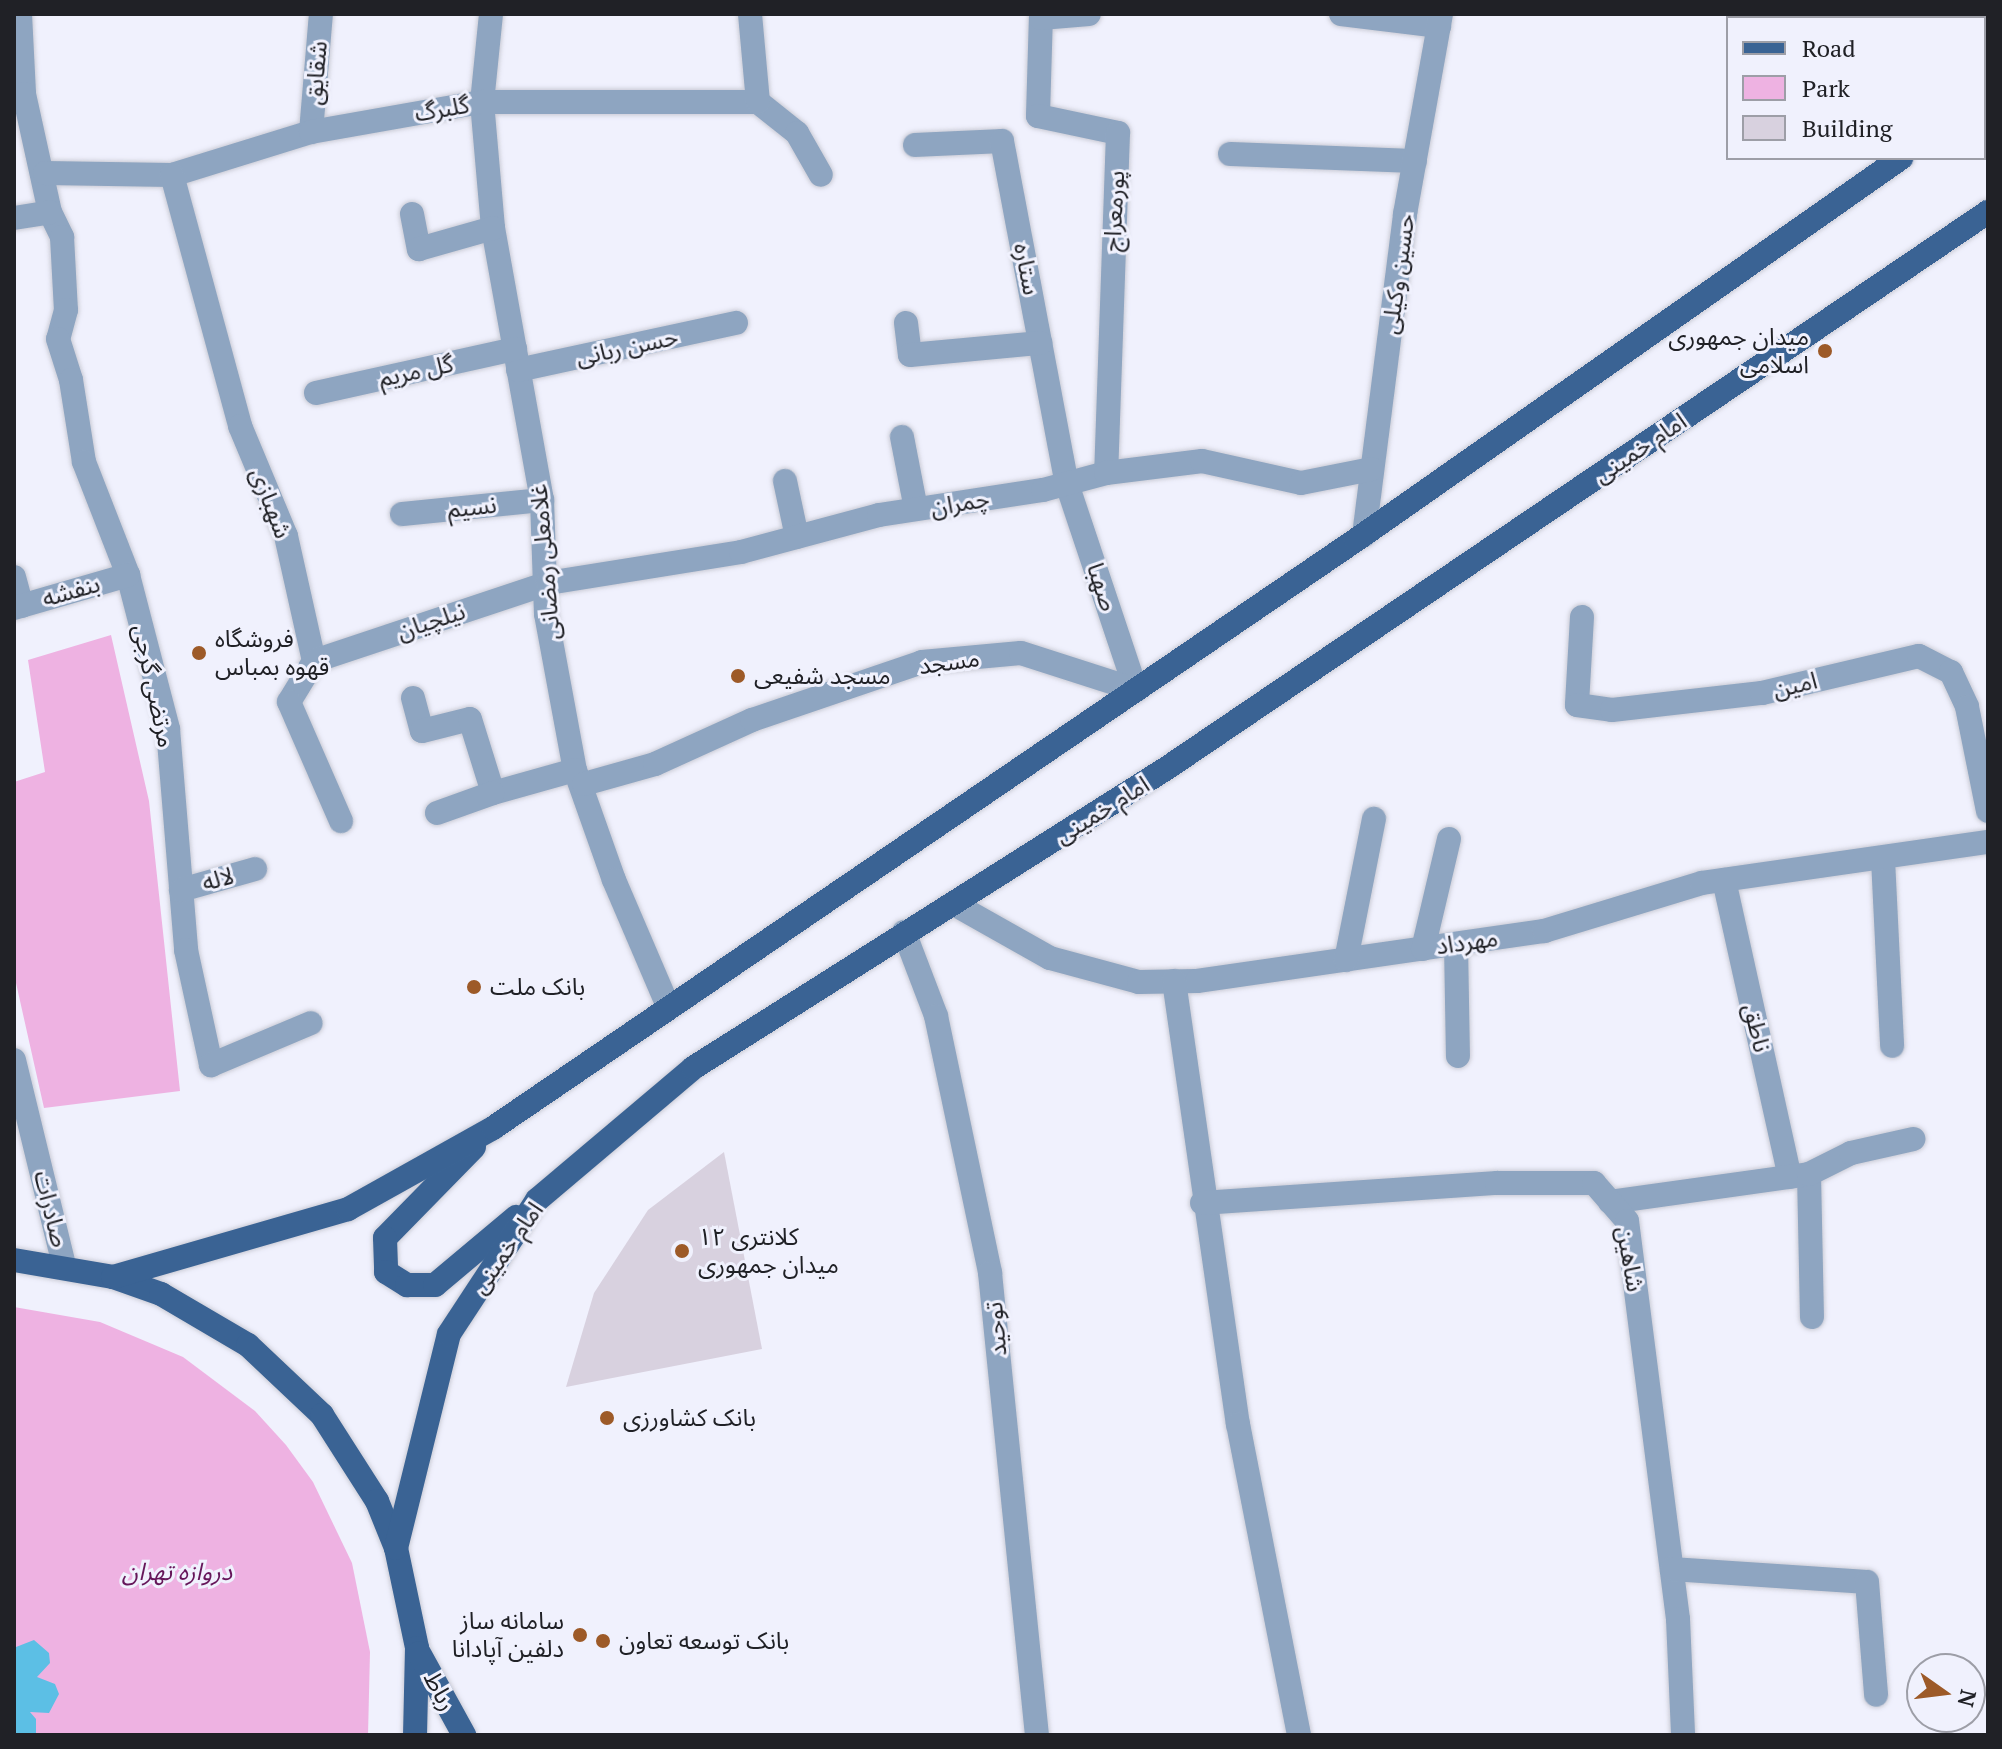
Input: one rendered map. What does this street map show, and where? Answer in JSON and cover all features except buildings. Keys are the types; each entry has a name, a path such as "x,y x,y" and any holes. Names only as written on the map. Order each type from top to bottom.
{"main road":[{"path":"113,1277 348,1209 493,1128 1364,535 1898,160"},
{"name":"امام خمینی","path":"396,1548 449,1334 537,1200 693,1068 1167,768 1988,212"},
{"path":"493,1128 385,1238 386,1272 407,1285 435,1285 537,1200"},
{"path":"14,1260 64,1265 113,1277 207,1317 288,1378 352,1457 396,1548 417,1648 415,1735"},
{"name":"رباط","path":"417,1648 464,1735"}],"street":[{"name":"مرتضی گرجی","path":"20,14 24,94 45,173 50,212 62,237 66,310 58,339 71,380 84,462 128,575 168,729 186,950 211,1065 311,1023"},
{"name":"شقایق","path":"311,132 321,14"},
{"name":"غلامعلی رمضانی","path":"491,14 482,102 493,228 542,500 548,583 546,614 580,777 614,880 668,1006"},
{"path":"750,14 758,102 797,133 821,175"},
{"path":"1041,16 1089,14"},
{"path":"1341,14 1440,20"},
{"name":"پورمعراج","path":"1041,16 1038,116 1118,133 1106,473"},
{"name":"حسین وکیلی","path":"1364,535 1415,161 1440,20"},
{"name":"گلبرگ","path":"45,173 172,175 311,132 482,102 758,102"},
{"name":"ستاره","path":"915,145 1002,141 1067,484"},
{"path":"1230,154 1415,161"},
{"name":"شهبازی","path":"172,175 240,426 286,536 314,661"},
{"path":"14,218 50,212"},
{"path":"412,214 419,249 493,228"},
{"name":"حسن ربانی","path":"516,360 736,323"},
{"path":"906,323 910,355 1040,343"},
{"name":"گل مریم","path":"316,393 516,360"},
{"path":"902,437 916,509"},
{"name":"چمران","path":"548,583 725,555 916,509 1067,484 1106,473 1202,461 1301,483 1372,469"},
{"path":"785,481 797,537"},
{"name":"صهبا","path":"1067,484 1136,690"},
{"name":"نسیم","path":"402,514 542,500"},
{"name":"بنفشه","path":"18,607 128,575"},
{"path":"14,577 18,607"},
{"name":"نیلچیان","path":"314,661 548,583"},
{"name":"امین","path":"1582,617 1577,705 1612,710 1762,693 1919,656 1951,672 1967,707 1988,811"},
{"name":"مسجد","path":"437,813 493,793 655,764 752,720 922,662 1021,653 1136,690"},
{"path":"314,661 289,702 341,821"},
{"path":"413,698 422,731 470,719 493,793"},
{"path":"1346,960 1374,819"},
{"path":"1423,949 1449,839"},
{"name":"مهرداد","path":"954,904 1050,958 1139,982 1174,981 1544,931 1724,880 1988,842"},
{"path":"1883,859 1892,1046"},
{"name":"لاله","path":"181,890 255,869"},
{"name":"ناطق","path":"1724,880 1800,1175 1812,1317"},
{"name":"توحید","path":"904,932 936,1016 990,1273 1037,1735"},
{"path":"1456,944 1458,1056"},
{"path":"1174,981 1202,1203 1241,1438 1299,1735"},
{"name":"صادرات","path":"14,1060 64,1265"},
{"path":"1610,1202 1800,1175 1851,1153 1913,1139"},
{"name":"شاهین","path":"1202,1203 1497,1183 1594,1183 1627,1221 1672,1569 1683,1735"},
{"path":"1672,1569 1867,1582 1876,1695"}],"green space":[{"path":"111,635 149,801 180,1091 44,1108 14,974 14,782 45,772 28,660"},
{"name":"دروازه تهران","path":"14,1307 100,1322 183,1357 255,1411 286,1445 313,1482 352,1563 370,1652 368,1735 14,1735"}],"water":[{"path":"14,1626 16,1647 34,1640 49,1653 50,1663 37,1677 55,1684 59,1694 49,1713 30,1712 36,1719 36,1735 14,1735"}],"place":[{"name":"میدان جمهوری اسلامی","path":"1825,351"},
{"name":"فروشگاه قهوه بمباس","path":"199,653"},
{"name":"مسجد شفیعی","path":"738,676"},
{"name":"بانک ملت","path":"474,987"},
{"name":"کلانتری ۱۲ میدان جمهوری","path":"682,1251"},
{"name":"بانک کشاورزی","path":"607,1418"},
{"name":"سامانه ساز دلفین آپادانا","path":"580,1635"},
{"name":"بانک توسعه تعاون","path":"603,1641"}]}
